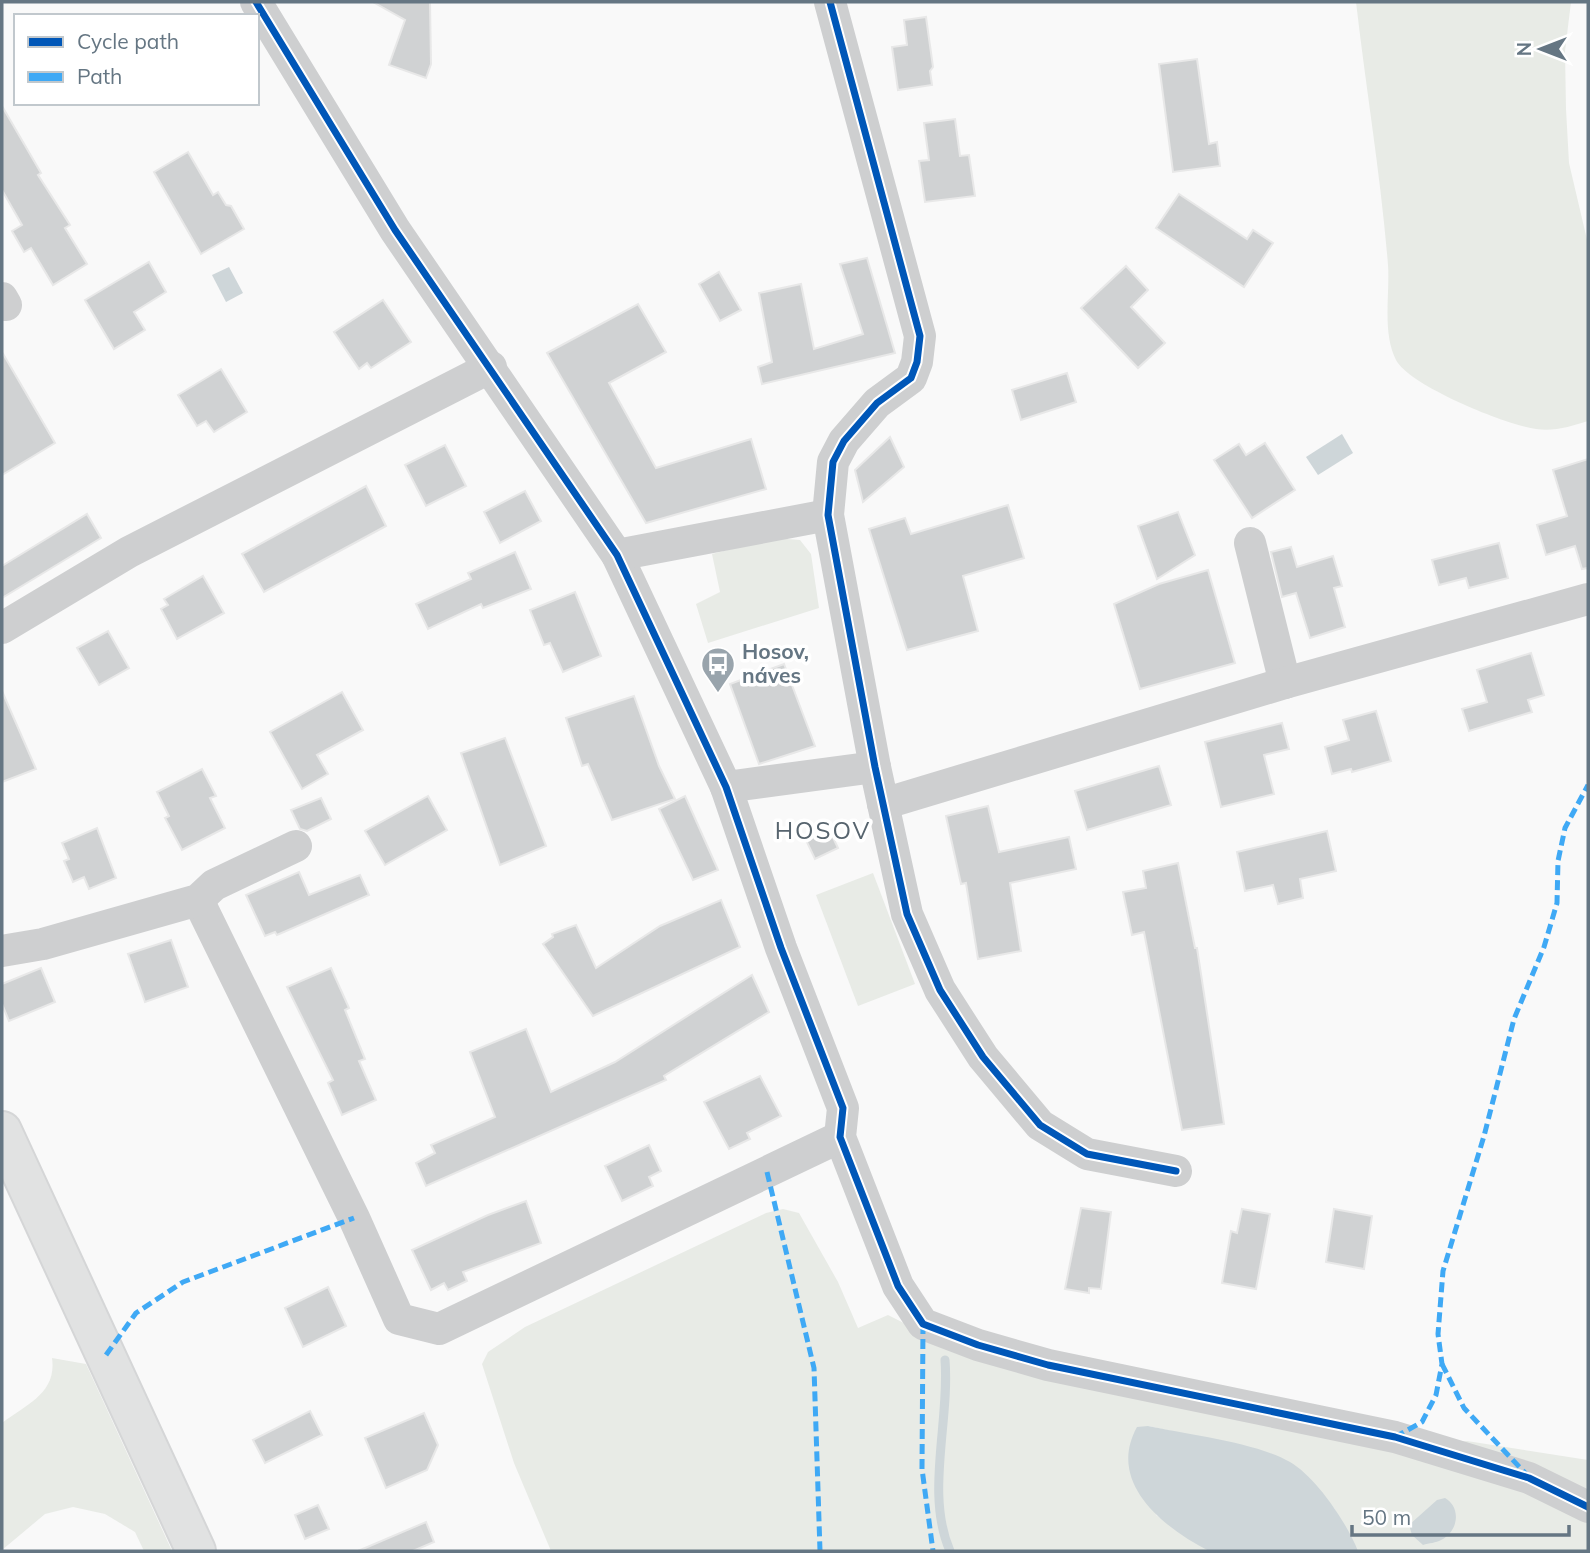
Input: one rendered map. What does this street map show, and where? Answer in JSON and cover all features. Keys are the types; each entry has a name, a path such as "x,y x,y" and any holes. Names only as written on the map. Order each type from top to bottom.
{"main road":[{"path":"2,1131 196,1551"}],"street":[{"path":"256,2 395,230 617,555 726,787 781,948 843,1108 840,1136 898,1286 923,1324 978,1345 1048,1365 1395,1437 1529,1478 1588,1507"},
{"path":"830,2 920,336 918,362 911,378 877,403 844,441 833,462 828,515 875,767 907,914 940,990 983,1057 1040,1125 1087,1154 1176,1171"},
{"path":"2,628 129,552 491,368"},
{"path":"617,555 828,515"},
{"path":"1250,543 1285,683"},
{"path":"883,804 1285,683 1588,599"},
{"path":"726,787 875,767"},
{"path":"2,951 43,944 198,900 214,886 296,846"},
{"path":"198,900 354,1219 399,1319 439,1329 840,1136"}],"shaded area":[{"path":"1356,2 1571,2 1565,51 1566,109 1569,163 1588,244 1588,421 1543,430 1503,420 1439,392 1405,370 1396,360 1389,338 1385,232"},
{"path":"229,267 243,293 226,302 212,275"},
{"path":"1342,434 1353,453 1318,475 1306,457"},
{"path":"774,538 800,540 811,554 819,608 708,643 696,604 720,592 712,554"},
{"path":"873,873 915,984 858,1006 816,895"},
{"path":"783,1209 799,1213 838,1282 858,1328 888,1315 961,1352 1393,1449 1467,1441 1588,1460 1588,1551 1358,1551 1334,1508 1255,1449 1148,1426 1156,1515 1209,1551 551,1551 514,1463 482,1364 488,1352 525,1327 766,1213"},
{"path":"52,1358 86,1364 172,1551 144,1551 135,1532 105,1514 73,1507 45,1514 2,1550 2,1423 45,1389 50,1380"},
{"path":"1148,1426 1241,1444 1290,1462 1310,1478 1330,1502 1358,1551 1209,1551 1192,1541 1158,1516 1134,1485 1129,1467 1129,1447 1137,1427"},
{"path":"1445,1498 1456,1514 1454,1526 1441,1540 1423,1545 1412,1535 1409,1525 1437,1500"}],"building":[{"path":"373,2 430,2 431,64 426,78 389,65 405,20"},
{"path":"926,17 933,67 930,71 932,85 898,90 892,47 907,45 904,20"},
{"path":"1197,59 1209,144 1217,142 1220,166 1173,172 1159,64"},
{"path":"2,106 41,173 38,175 70,225 65,228 87,264 53,285 31,248 24,252 12,231 22,225 2,190"},
{"path":"955,119 960,156 969,155 975,196 925,202 919,161 929,160 924,123"},
{"path":"188,152 213,195 218,192 226,205 231,206 244,229 201,254 154,172"},
{"path":"1179,194 1247,239 1253,230 1273,243 1244,287 1156,228"},
{"path":"867,258 895,353 762,384 758,367 772,362 759,293 801,284 814,349 863,334 840,264"},
{"path":"149,262 166,292 134,312 145,330 114,349 85,300"},
{"path":"1126,266 1148,290 1131,307 1165,343 1138,368 1081,308"},
{"path":"719,272 741,310 720,321 699,284"},
{"path":"383,300 411,342 371,368 367,363 359,369 334,332"},
{"path":"638,304 666,352 609,383 656,468 751,439 766,489 646,523 547,353"},
{"path":"2,352 55,443 2,475"},
{"path":"221,369 247,412 214,432 206,421 197,426 178,395"},
{"path":"1067,373 1076,402 1021,420 1012,390"},
{"path":"890,437 904,467 863,502 855,470"},
{"path":"1265,443 1295,490 1252,518 1214,460 1239,444 1246,455"},
{"path":"445,445 466,486 426,506 405,465"},
{"path":"1588,459 1588,568 1582,569 1575,546 1546,555 1537,525 1567,516 1553,470"},
{"path":"366,486 386,526 264,592 242,554"},
{"path":"525,491 541,521 500,543 484,512"},
{"path":"1008,505 1024,558 963,576 978,631 907,650 869,529 905,518 911,534"},
{"path":"1178,512 1195,555 1157,579 1138,526"},
{"path":"87,514 101,538 2,598 2,566"},
{"path":"1499,543 1508,578 1469,588 1466,578 1439,585 1432,560"},
{"path":"1291,547 1297,567 1333,556 1342,586 1334,588 1345,627 1310,638 1296,593 1282,597 1271,552"},
{"path":"515,552 531,589 483,608 481,604 428,629 416,604 471,579 468,573"},
{"path":"1208,570 1235,663 1140,689 1114,604 1159,584"},
{"path":"203,576 224,613 177,639 161,609 168,605 164,599"},
{"path":"575,592 601,656 563,672 550,643 544,645 530,610"},
{"path":"108,631 129,668 99,685 77,648"},
{"path":"1531,653 1544,695 1528,700 1532,712 1469,731 1462,709 1487,702 1477,670"},
{"path":"784,664 815,746 759,764 730,684"},
{"path":"2,691 36,769 2,782"},
{"path":"342,692 363,730 317,755 328,774 302,789 270,732"},
{"path":"634,696 659,766 675,799 612,820 588,764 582,766 566,718"},
{"path":"1376,711 1391,761 1352,772 1351,769 1332,774 1325,747 1349,740 1343,720"},
{"path":"1282,723 1289,749 1264,755 1274,794 1221,807 1205,742"},
{"path":"505,738 546,846 500,865 461,753"},
{"path":"1159,766 1171,805 1087,830 1075,791"},
{"path":"202,769 216,796 210,798 225,828 182,850 165,818 169,816 157,792"},
{"path":"428,796 447,830 385,865 365,831"},
{"path":"685,796 718,870 693,880 659,809"},
{"path":"321,798 331,819 307,831 300,829 291,810"},
{"path":"988,806 999,852 1069,837 1076,869 1010,883 1021,951 978,959 966,883 961,884 946,816"},
{"path":"828,827 838,848 815,859 805,838"},
{"path":"97,828 116,878 89,889 84,877 73,882 64,861 69,859 62,843"},
{"path":"1327,831 1336,871 1300,879 1303,898 1278,904 1273,885 1245,891 1237,852"},
{"path":"1178,863 1197,948 1224,1124 1182,1130 1144,932 1132,935 1123,892 1146,888 1143,871"},
{"path":"299,872 309,895 360,875 369,895 277,935 275,932 265,936 246,895"},
{"path":"721,900 740,947 593,1016 543,944 553,937 552,934 576,925 596,968 660,926"},
{"path":"171,940 188,987 145,1002 128,954"},
{"path":"41,968 55,1002 9,1021 2,1004 2,984"},
{"path":"331,968 349,1008 345,1010 365,1059 359,1061 376,1100 342,1115 328,1083 333,1080 287,987"},
{"path":"752,975 769,1012 664,1076 666,1080 426,1186 416,1163 435,1153 431,1145 495,1117 470,1052 526,1029 551,1092 615,1062"},
{"path":"760,1076 781,1116 747,1133 750,1139 729,1149 704,1102"},
{"path":"649,1145 661,1171 649,1177 653,1186 622,1201 605,1166"},
{"path":"526,1201 541,1243 463,1272 467,1281 448,1290 444,1283 431,1290 412,1250 488,1215"},
{"path":"1081,1208 1111,1212 1101,1289 1089,1288 1089,1293 1065,1289"},
{"path":"1242,1209 1270,1214 1256,1289 1222,1283 1231,1231 1237,1233"},
{"path":"1334,1209 1372,1216 1364,1269 1326,1262"},
{"path":"328,1287 346,1326 303,1347 285,1308"},
{"path":"310,1411 322,1435 265,1463 253,1440"},
{"path":"424,1413 438,1445 427,1470 386,1488 365,1438"},
{"path":"318,1505 329,1529 305,1539 295,1515"},
{"path":"426,1522 434,1542 413,1551 358,1551"}],"waterway":[{"path":"945,1360 939,1506 950,1551"}],"marked path":[{"path":"1395,1437 1422,1422 1436,1395 1442,1364 1438,1334 1443,1271 1484,1136 1514,1019 1544,947 1557,903 1558,861 1565,828 1588,785"},
{"path":"767,1172 814,1368 820,1551"},
{"path":"106,1355 136,1313 183,1282 354,1218"},
{"path":"923,1324 922,1469 933,1551"},
{"path":"1442,1364 1464,1408 1526,1474"}],"cycle path":[{"path":"256,2 395,230 617,555 726,787 781,948 843,1108 840,1137 898,1286 923,1324 978,1345 1048,1365 1395,1437 1529,1478 1588,1507"},
{"path":"830,2 920,336 917,362 911,378 877,403 844,441 833,462 828,515 875,767 907,914 940,990 983,1057 1040,1125 1087,1154 1176,1171"}],"place":[{"name":"Hosov, náves","path":"718,694"}],"district":[{"name":"HOSOV","path":"823,831"}]}
